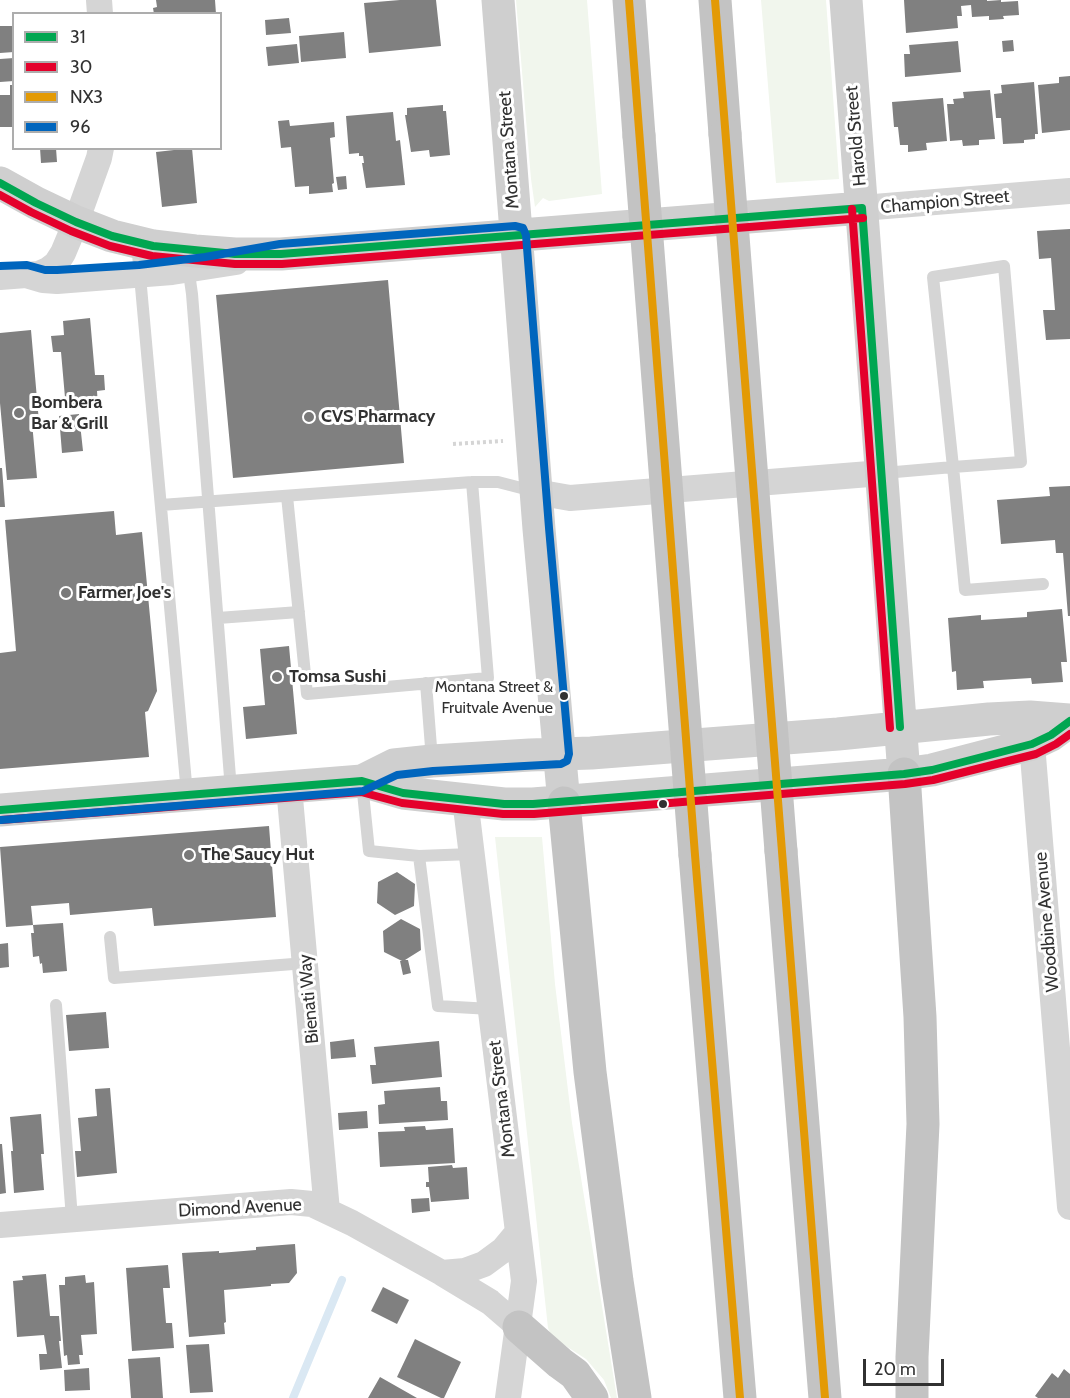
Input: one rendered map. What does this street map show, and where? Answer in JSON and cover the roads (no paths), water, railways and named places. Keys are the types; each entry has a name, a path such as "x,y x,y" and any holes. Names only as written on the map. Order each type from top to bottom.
{"highway":[{"path":"629,0 695,855 740,1398"},
{"path":"715,0 825,1398"},
{"path":"904,774 921,1017 923,1124 912,1398"},
{"path":"564,803 590,1072 617,1281 635,1398"},
{"path":"519,1327 576,1374 592,1398"}],"street":[{"name":"Montana Street","path":"498,0 536,492 564,803"},
{"name":"Harold Street","path":"846,0 904,774"},
{"path":"0,183 76,222 101,150"},
{"name":"Champion Street","path":"26,275 57,281 140,275 187,260 235,254 281,254 1070,191"},
{"name":"Champion Street","path":"0,277 39,274 48,270 56,264 63,253 76,222 112,236 153,246 187,260"},
{"path":"536,492 570,498 882,473"},
{"path":"362,781 394,765 432,761 591,753 838,734 989,719 1030,717 1070,720"},
{"path":"0,810 362,781 403,793 504,804 564,803 932,770 1032,744 1051,735 1070,720"},
{"name":"Woodbine Avenue","path":"1032,744 1070,1207"},
{"path":"465,799 484,773 500,757"},
{"name":"Bienati Way","path":"289,787 327,1210"},
{"name":"Montana Street","path":"465,799 524,1281 508,1398"},
{"name":"Dimond Avenue","path":"0,1225 291,1202 312,1204 442,1273 490,1302 519,1327"},
{"path":"442,1273 465,1270 484,1264 503,1250 518,1232"}],"lane":[{"path":"137,242 187,795"},
{"path":"187,260 192,294 231,791"},
{"path":"882,473 953,467 1021,462 1004,266 933,277 953,467 965,590 1043,584"},
{"path":"161,505 472,482 498,482 536,492"},
{"path":"287,496 307,694 488,678 472,482"},
{"path":"218,618 299,612"},
{"path":"426,683 432,761"},
{"path":"362,781 369,851 419,856 471,854"},
{"path":"419,856 438,1006 491,1009"},
{"path":"110,937 114,978 306,963"},
{"path":"56,1005 72,1219"}],"waterway":[{"path":"293,1398 342,1280"}],"place":[{"name":"Bombera Bar & Grill","path":"19,413"},
{"name":"CVS Pharmacy","path":"309,417"},
{"name":"Farmer Joe's","path":"66,593"},
{"name":"Tomsa Sushi","path":"277,677"},
{"name":"Montana Street & Fruitvale Avenue","path":"564,696"},
{"name":"The Saucy Hut","path":"189,855"}]}
